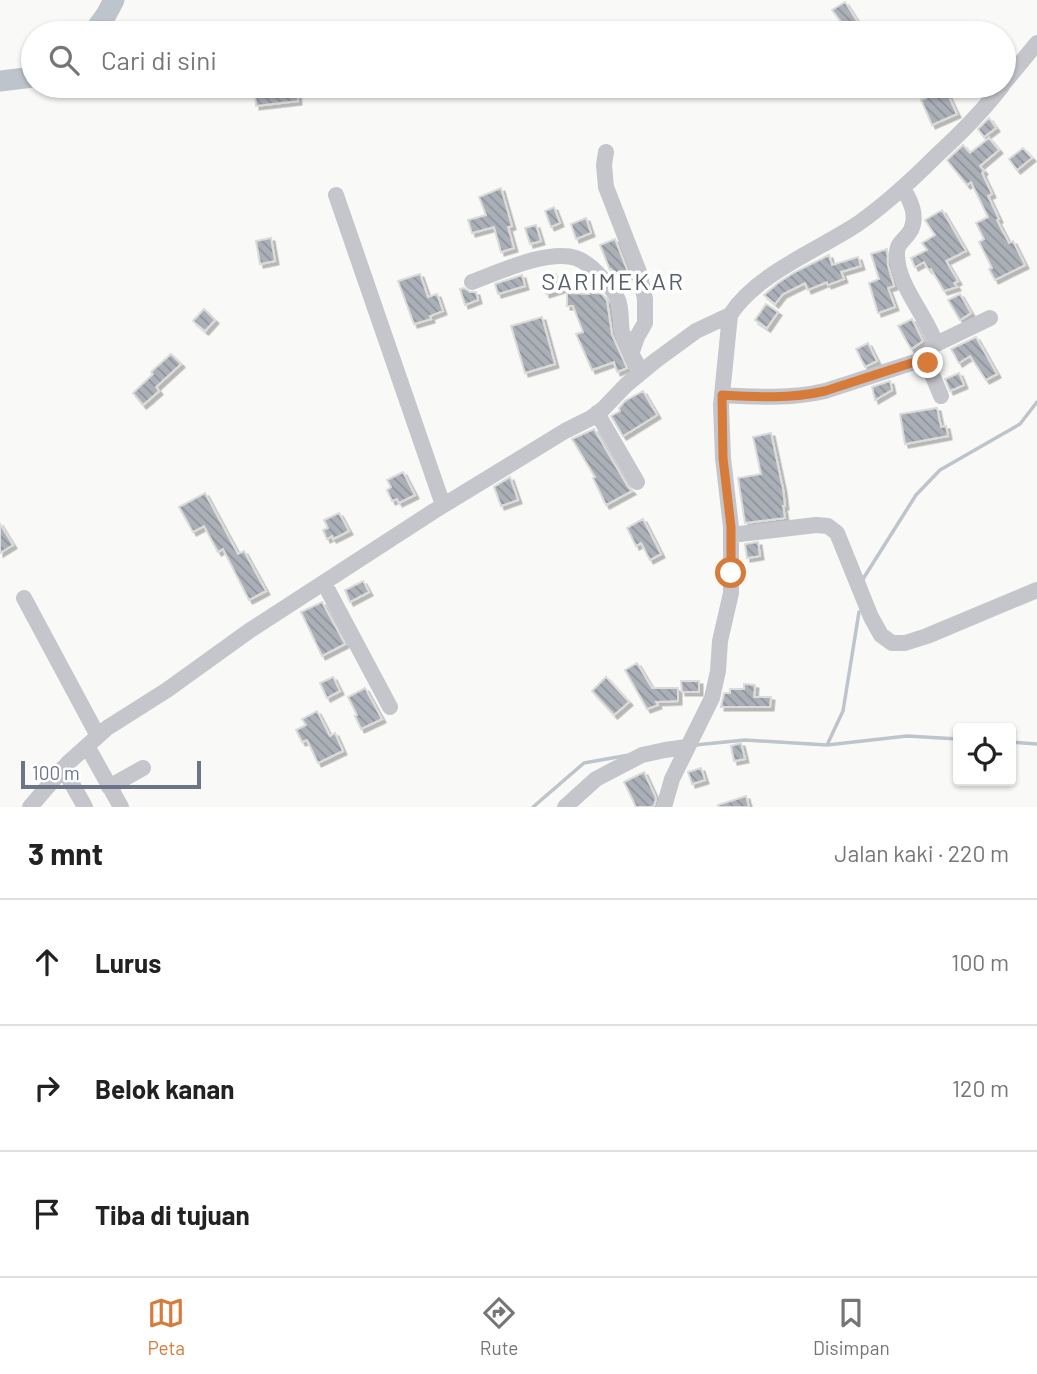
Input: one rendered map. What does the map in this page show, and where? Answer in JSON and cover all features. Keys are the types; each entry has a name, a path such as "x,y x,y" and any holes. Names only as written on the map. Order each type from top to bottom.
{"street":[{"path":"1016,68 1037,43"},
{"path":"664,807 664,800 676,771 712,698 718,671 720,641 731,593 731,535 723,458 722,395 730,315 736,304 766,280 862,221 903,188 979,114 992,98"},
{"path":"606,152 606,187 639,272 645,299 645,323 631,354"},
{"path":"903,188 913,208 914,222 898,246 900,275 933,336 930,351 942,396"},
{"path":"336,195 443,505"},
{"path":"472,282 549,257 577,258 587,263 617,296 623,334 641,372"},
{"path":"30,807 63,768 137,707 167,690 249,631 443,505 597,413 641,372 696,331 730,315"},
{"path":"722,395 771,397 825,391 930,351 990,318"},
{"path":"597,413 638,482"},
{"path":"731,535 828,526 837,533 876,626 881,635 892,643 905,643 928,636 1037,590"},
{"path":"324,583 390,707"},
{"path":"24,598 93,741 109,787 121,807"},
{"path":"565,807 596,779 642,755 687,747"},
{"path":"63,768 85,807"},
{"path":"109,787 143,768"}],"building":[{"path":"845,2 857,21 840,21 832,10"},
{"path":"255,98 298,98 298,101 256,106"},
{"path":"949,98 957,114 932,125 921,100"},
{"path":"989,118 996,128 984,137 978,129"},
{"path":"989,138 999,150 980,166 992,194 988,196 1002,230 1009,243 1013,241 1025,265 995,280 979,242 984,239 976,223 988,217 971,182 967,185 947,160 963,145 970,153"},
{"path":"1023,148 1032,158 1017,170 1009,159"},
{"path":"501,188 512,226 508,227 514,248 501,252 494,227 472,233 468,220 486,215 479,197"},
{"path":"554,207 560,223 551,227 545,211"},
{"path":"942,210 966,251 946,261 958,281 954,283 957,287 944,291 924,262 915,267 911,258 927,250 922,243 935,235 925,220"},
{"path":"586,218 591,233 576,239 571,224"},
{"path":"536,225 541,241 530,244 525,228"},
{"path":"271,238 275,261 260,264 256,241"},
{"path":"615,239 629,275 618,280 610,270 600,245"},
{"path":"887,249 888,266 894,286 888,288 895,307 878,313 869,283 879,279 871,254"},
{"path":"829,255 832,265 858,257 861,266 841,272 844,279 828,285 827,282 808,290 805,283 783,294 775,304 764,295 795,272"},
{"path":"420,274 428,297 437,294 443,311 430,316 431,319 414,324 398,281"},
{"path":"556,274 561,289 546,294 542,279"},
{"path":"522,275 525,286 498,294 495,284"},
{"path":"460,289 476,292 478,300 465,305"},
{"path":"567,293 602,294 607,301 612,335 627,368 617,372 614,362 592,370 576,334 583,332 573,306 567,306"},
{"path":"960,294 971,313 960,320 948,300"},
{"path":"766,304 778,312 767,328 755,320"},
{"path":"204,309 215,320 205,331 193,321"},
{"path":"542,317 555,364 525,373 511,326"},
{"path":"912,319 923,341 911,349 898,326"},
{"path":"976,337 997,374 986,380 970,356 959,363 951,349"},
{"path":"868,343 877,361 865,367 856,349"},
{"path":"171,354 181,364 156,387 159,391 143,405 133,393"},
{"path":"959,373 964,385 950,391 945,379"},
{"path":"890,381 892,390 875,400 872,387"},
{"path":"643,391 657,415 623,436 611,416 620,411 619,408 625,401"},
{"path":"937,408 941,427 946,426 948,436 905,444 900,414"},
{"path":"594,429 632,491 606,505 593,478 595,477 572,439"},
{"path":"771,433 783,489 785,518 745,523 738,478 761,474 753,437"},
{"path":"403,472 415,495 399,503 397,499 392,501 387,490 391,487 387,480"},
{"path":"510,477 518,500 501,506 494,487"},
{"path":"205,493 238,554 244,551 266,591 249,600 223,549 218,552 204,526 193,532 179,507"},
{"path":"339,513 349,531 327,539 323,530 328,528 324,520"},
{"path":"643,519 661,554 650,560 641,543 636,546 627,528"},
{"path":"0,524 13,545 0,553"},
{"path":"758,542 760,556 747,558 745,544"},
{"path":"363,581 369,592 350,602 345,590"},
{"path":"322,602 345,644 322,656 301,612"},
{"path":"637,663 652,688 678,688 678,701 656,702 658,705 647,709 625,670"},
{"path":"333,677 340,691 327,698 320,683"},
{"path":"606,677 629,702 614,715 592,691"},
{"path":"681,681 699,681 699,692 682,692"},
{"path":"744,684 755,685 754,697 771,697 770,707 721,707 724,693 730,693 730,689 744,689"},
{"path":"365,688 382,719 361,729 348,697"},
{"path":"317,711 330,736 335,733 343,751 318,763 307,740 302,742 296,730 306,725 302,719"},
{"path":"741,743 745,759 734,761 731,746"},
{"path":"701,768 705,780 692,784 688,772"},
{"path":"644,772 656,798 654,806 636,807 624,782"},
{"path":"746,796 749,807 718,805"}],"waterway":[{"path":"102,21 114,0"},
{"path":"0,81 21,78"},
{"path":"863,579 916,495 940,470 1020,424 1037,402"},
{"path":"827,745 843,711 859,612"},
{"path":"695,745 745,740 827,745 907,736 953,739"},
{"path":"1016,742 1037,744"},
{"path":"533,807 584,763 629,755"}],"district":[{"name":"SARIMEKAR","path":"613,280"}],"route":[{"path":"731,573 731,527 723,458 722,395 771,397 812,394 927,358 928,363"}]}
